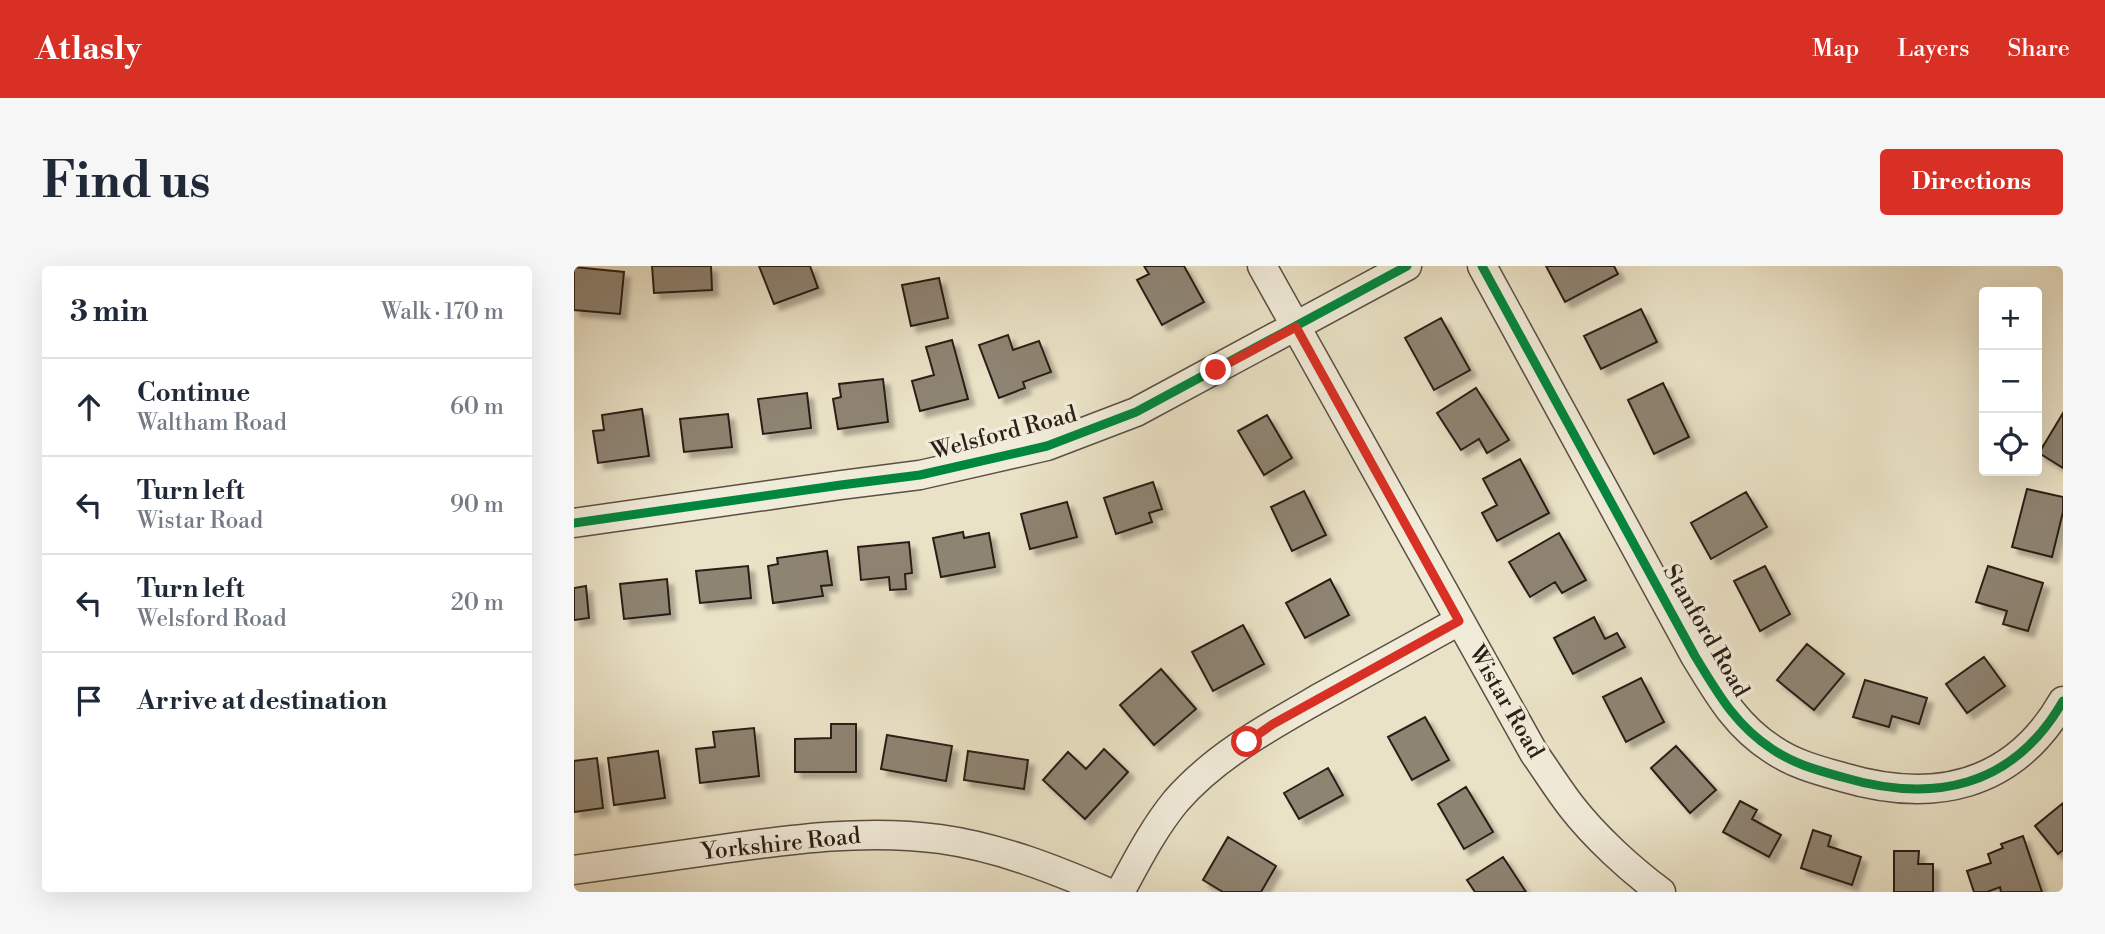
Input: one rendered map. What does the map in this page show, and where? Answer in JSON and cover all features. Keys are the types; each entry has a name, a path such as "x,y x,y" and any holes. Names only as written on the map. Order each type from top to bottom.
{"street":[{"name":"Wistar Road","path":"1262,266 1534,753 1572,808 1595,833 1661,892"},
{"name":"Welsford Road","path":"574,523 920,475 1047,446 1136,412 1407,266"},
{"name":"Stanford Road","path":"1482,266 1695,656 1727,708 1739,722 1772,749 1800,765 1867,784 1906,790 1943,787 1974,780 2008,764 2034,742 2053,719 2063,701"},
{"path":"1120,892 1150,837 1197,779 1273,724 1459,621"},
{"name":"Yorkshire Road","path":"574,870 803,838 870,835 939,839 974,845 1036,864 1107,892"}],"building":[{"path":"652,266 711,266 712,290 654,293"},
{"path":"759,266 810,266 818,288 774,304"},
{"path":"1144,266 1184,266 1204,302 1162,325 1137,280 1149,274"},
{"path":"1546,266 1614,266 1618,274 1565,302"},
{"path":"574,267 624,272 620,314 574,310"},
{"path":"939,278 948,318 911,326 902,285"},
{"path":"1641,309 1657,342 1601,369 1584,336"},
{"path":"1441,318 1470,370 1434,390 1405,338"},
{"path":"1008,335 1013,350 1039,341 1051,372 1023,382 1025,388 999,398 979,345"},
{"path":"952,340 968,399 920,411 912,381 934,375 926,347"},
{"path":"883,379 888,422 838,429 833,399 841,397 839,384"},
{"path":"1663,383 1689,437 1654,454 1628,400"},
{"path":"1476,388 1509,440 1487,453 1479,439 1461,450 1437,413"},
{"path":"807,393 811,428 763,434 758,399"},
{"path":"642,409 649,456 598,463 593,431 604,430 602,415"},
{"path":"2063,413 2063,468 2042,455 2042,448"},
{"path":"728,414 732,447 684,452 680,419"},
{"path":"1267,415 1292,458 1264,475 1238,431"},
{"path":"1520,459 1549,513 1497,541 1482,513 1497,505 1483,479"},
{"path":"1153,482 1162,509 1149,513 1152,522 1116,534 1104,498"},
{"path":"2027,489 2063,497 2063,512 2052,557 2012,547"},
{"path":"1304,491 1326,535 1292,551 1271,507"},
{"path":"1746,492 1767,527 1711,559 1691,523"},
{"path":"1067,502 1077,537 1030,549 1021,514"},
{"path":"963,532 964,538 989,533 995,567 941,577 933,538"},
{"path":"1559,533 1586,580 1562,593 1555,582 1530,597 1509,562"},
{"path":"909,542 912,573 905,574 906,589 890,590 889,577 861,580 858,547"},
{"path":"827,551 832,585 821,586 823,596 773,603 768,566 778,564 777,558"},
{"path":"748,566 751,598 700,603 696,571"},
{"path":"1765,566 1790,614 1760,631 1734,581"},
{"path":"1988,566 2043,583 2028,631 2003,624 2007,611 1976,602"},
{"path":"667,579 670,614 624,619 620,584"},
{"path":"1330,579 1349,615 1305,638 1286,603"},
{"path":"586,586 589,618 574,620 574,588"},
{"path":"1594,617 1605,639 1617,633 1625,647 1573,674 1554,638"},
{"path":"1243,625 1264,664 1213,691 1192,652"},
{"path":"1807,644 1844,674 1814,710 1777,680"},
{"path":"1984,657 2005,686 1967,713 1946,684"},
{"path":"1161,669 1196,709 1154,745 1120,705"},
{"path":"1641,678 1664,722 1626,742 1603,697"},
{"path":"1865,680 1927,698 1919,724 1892,716 1889,727 1853,717"},
{"path":"1425,717 1449,760 1412,780 1388,737"},
{"path":"831,724 856,724 856,772 795,772 795,739 831,738"},
{"path":"754,728 759,776 700,783 696,749 715,747 713,732"},
{"path":"887,735 952,746 946,781 881,769"},
{"path":"1676,746 1716,790 1690,813 1651,768"},
{"path":"1104,749 1128,772 1085,819 1043,780 1068,752 1086,769"},
{"path":"658,751 665,798 614,805 608,758"},
{"path":"968,751 1028,760 1024,789 964,780"},
{"path":"597,758 603,808 574,812 574,761"},
{"path":"1328,768 1343,795 1299,819 1284,793"},
{"path":"1466,787 1493,832 1464,849 1438,804"},
{"path":"1740,801 1757,810 1752,819 1781,835 1769,857 1723,832"},
{"path":"2063,803 2063,850 2058,854 2035,826"},
{"path":"1813,830 1831,836 1828,846 1861,857 1852,885 1801,868"},
{"path":"2023,836 2042,892 2001,892 2000,887 1987,892 1974,892 1967,871 1991,863 1988,854 2003,848 2001,844"},
{"path":"1228,837 1276,866 1261,892 1223,892 1203,880"},
{"path":"1894,851 1919,851 1918,864 1933,864 1933,892 1894,892"},
{"path":"1503,857 1526,892 1475,892 1467,880"}],"cycle path":[{"path":"574,523 920,475 1047,446 1136,412 1407,266"},
{"path":"1482,266 1695,656 1737,719 1759,740 1797,763 1842,777 1908,789 1939,788 1968,782 1995,770 2020,753 2043,730 2063,701"}],"route":[{"path":"1216,370 1296,327 1459,621 1273,724 1247,742"}]}
